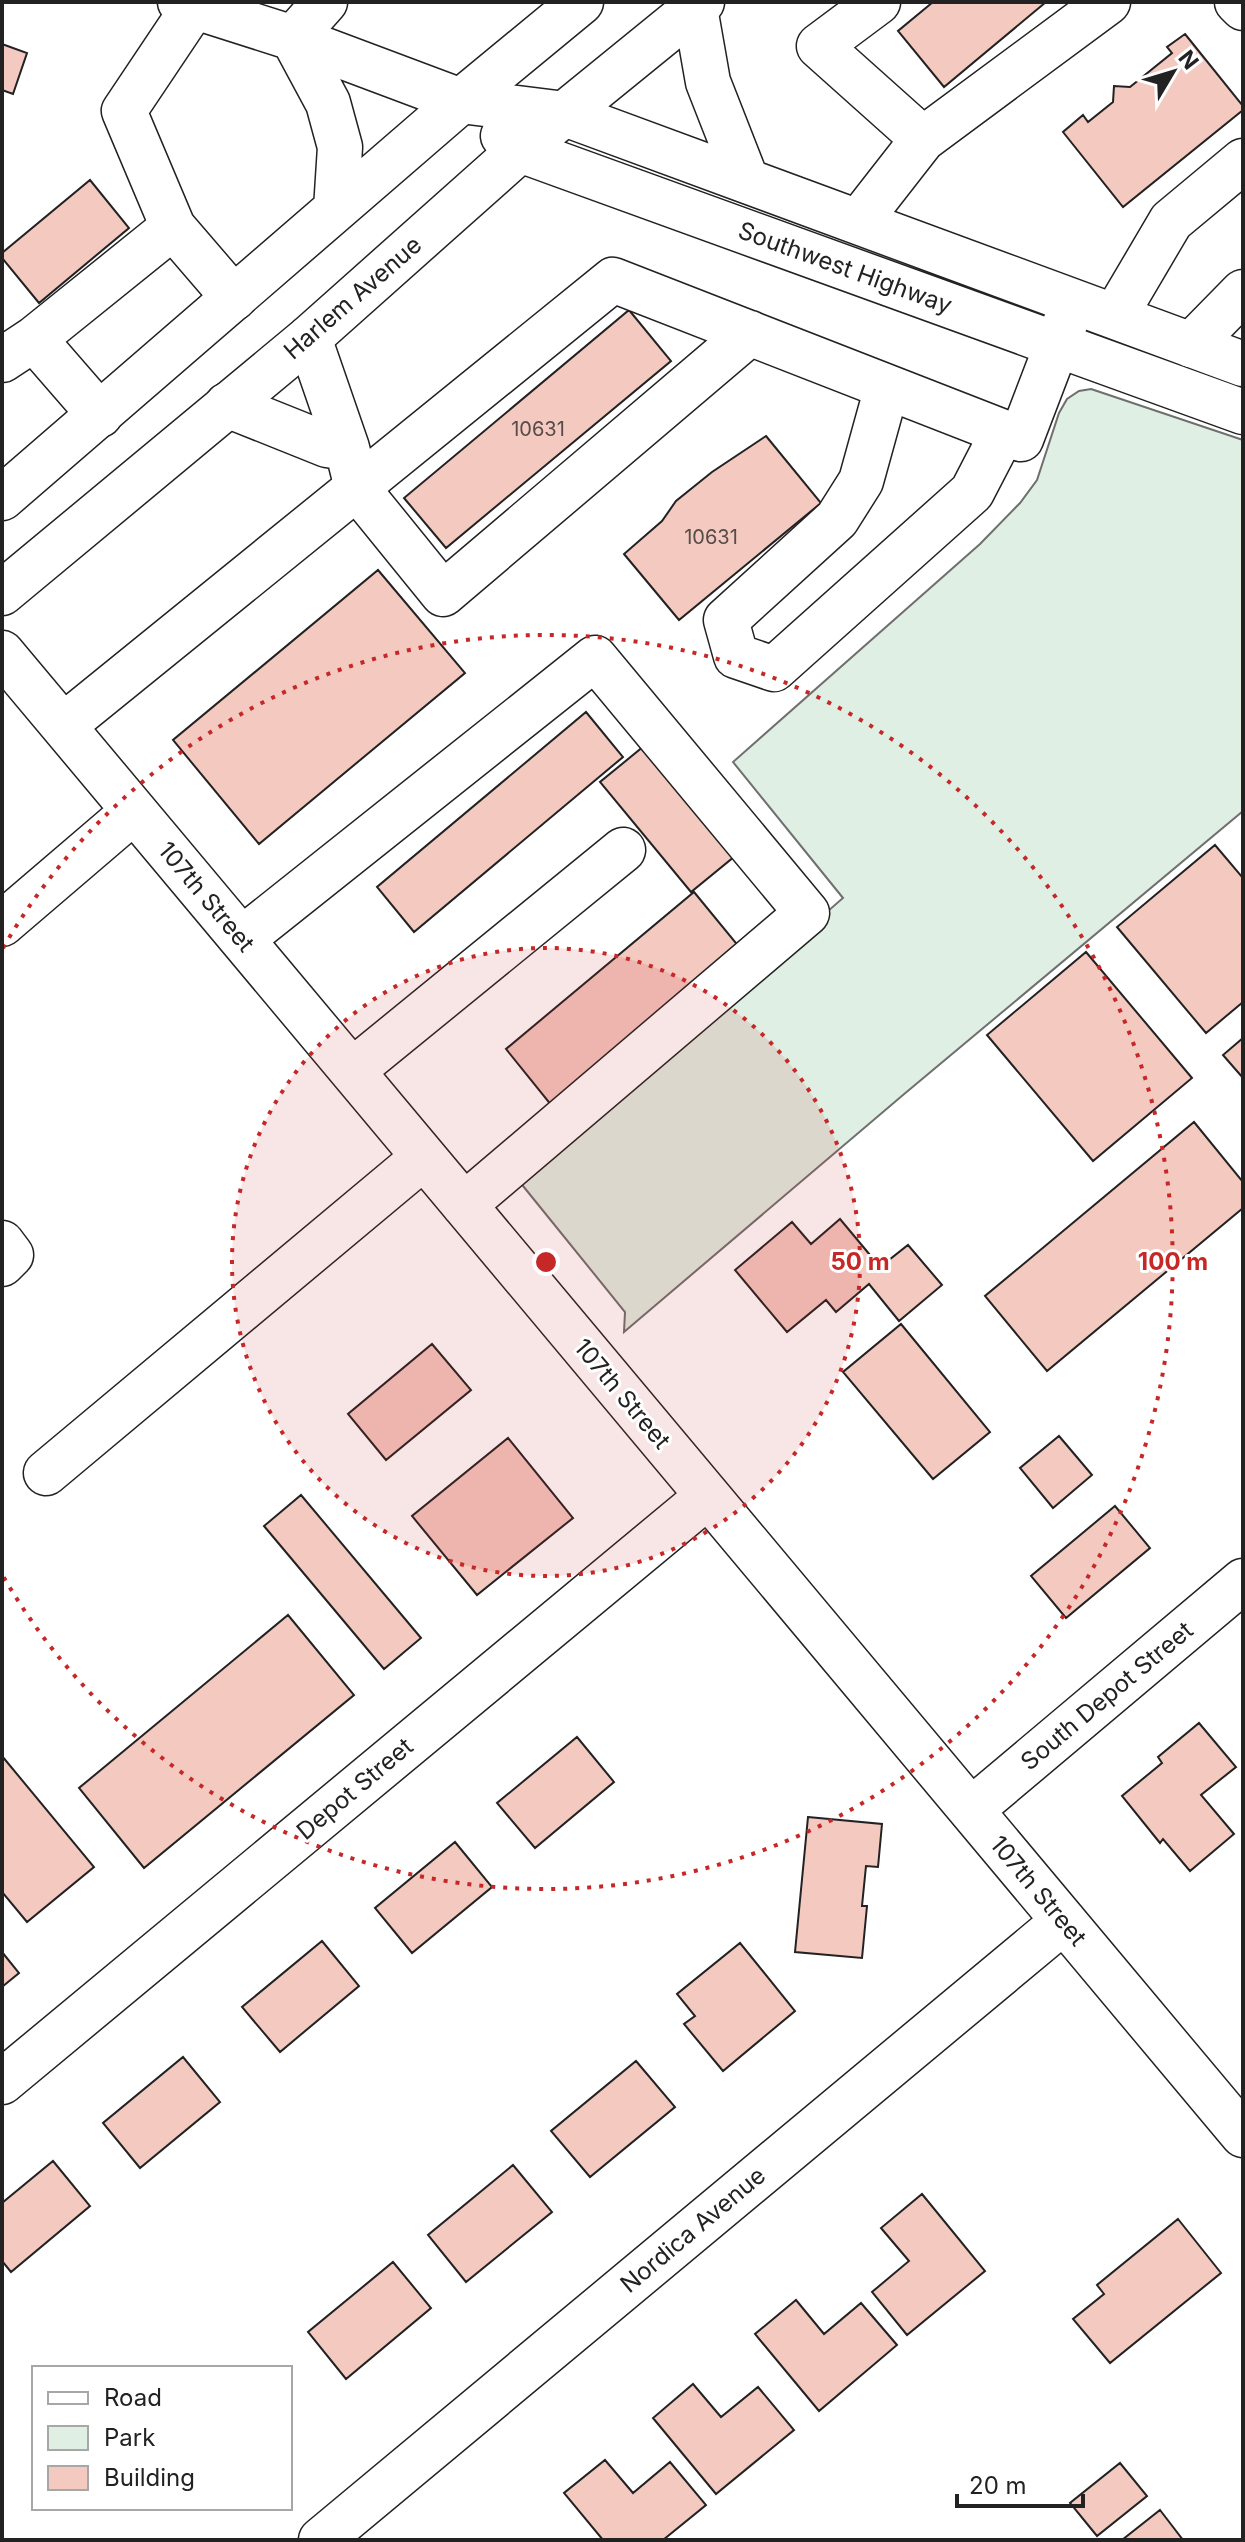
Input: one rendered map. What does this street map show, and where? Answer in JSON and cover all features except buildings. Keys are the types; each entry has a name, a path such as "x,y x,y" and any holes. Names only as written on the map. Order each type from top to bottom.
{"street":[{"path":"325,2 293,38 328,103 340,147 336,209"},
{"path":"2,498 461,101 581,2"},
{"path":"878,2 819,46 923,139"},
{"path":"859,221 923,139 1108,2"},
{"path":"1237,2 1243,8"},
{"path":"190,4 124,111 173,227 234,298"},
{"name":"Southwest Highway","path":"190,4 293,38 461,101 565,114 1243,364"},
{"path":"699,5 708,82 746,179"},
{"name":"Harlem Avenue","path":"2,593 309,338 520,150 699,5"},
{"name":"Southwest Highway","path":"461,101 520,150 1243,412"},
{"path":"1115,316 1171,221 1243,161"},
{"path":"100,415 18,349 173,227"},
{"path":"63,726 352,468 613,280 1021,439 1074,301"},
{"path":"1191,345 1243,292"},
{"path":"227,405 327,445 352,468 443,594 750,333"},
{"path":"309,338 352,468"},
{"path":"887,387 861,481 837,519 726,620 736,656 774,669 972,492 1003,432"},
{"name":"107th Street","path":"2,653 1243,2135"},
{"path":"242,939 595,658 807,913 464,1205"},
{"path":"2,924 134,811"},
{"path":"352,1071 623,850"},
{"path":"46,1473 424,1157"},
{"path":"2,1243 11,1255 2,1264"},
{"name":"Depot Street","path":"2,2082 708,1496"},
{"name":"South Depot Street","path":"971,1810 1243,1581"},
{"name":"Nordica Avenue","path":"321,2540 1064,1921"}],"green space":[{"path":"1091,389 1243,440 1243,811 624,1332 625,1312 519,1181 843,898 733,762 980,544 1020,503 1037,480 1059,413 1067,399 1079,391"}]}
